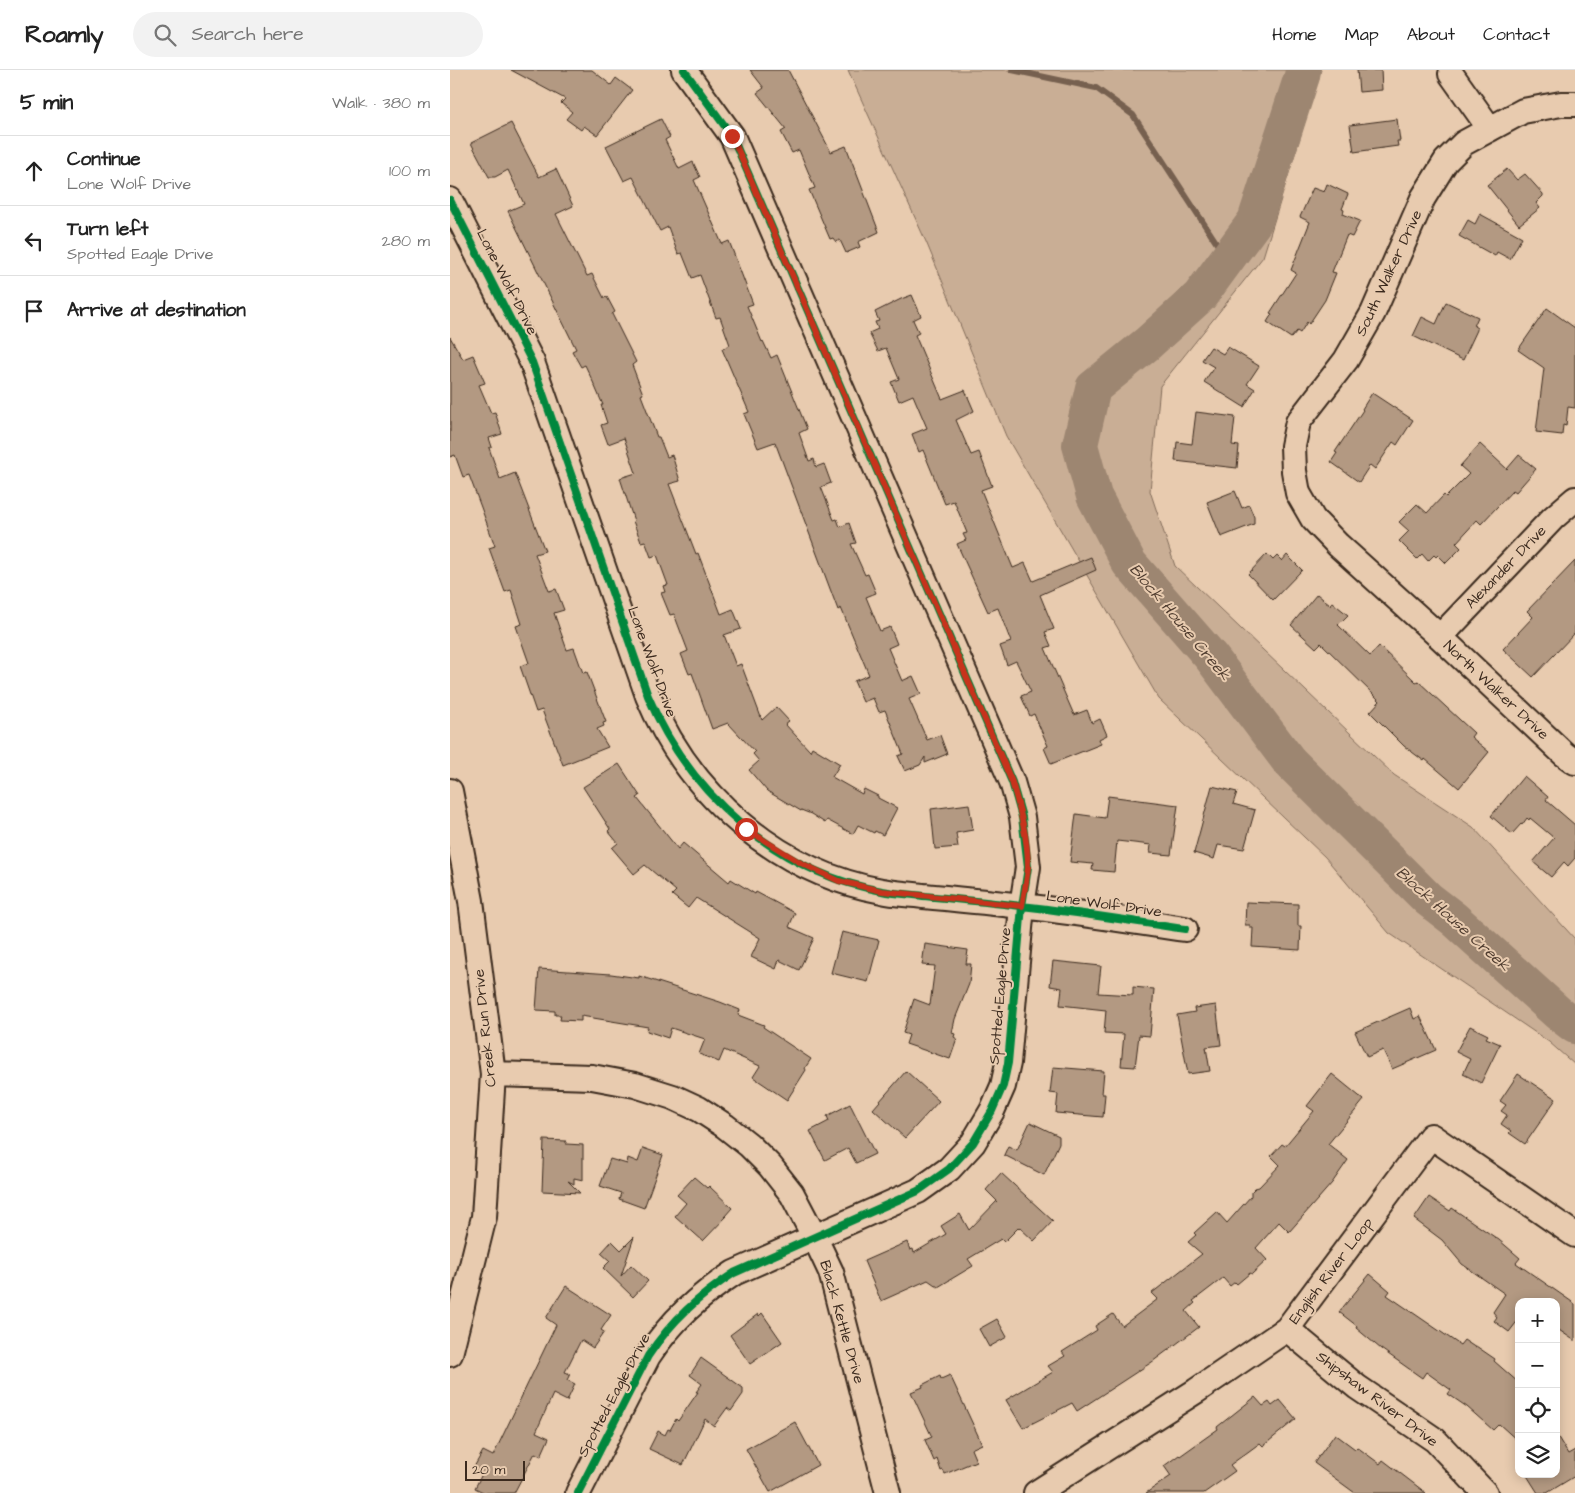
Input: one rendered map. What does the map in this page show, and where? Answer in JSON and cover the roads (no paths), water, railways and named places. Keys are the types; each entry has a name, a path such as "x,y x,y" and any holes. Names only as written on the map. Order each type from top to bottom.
{"street":[{"name":"Spotted Eagle Drive","path":"578,1493 648,1356 661,1336 707,1290 727,1277 814,1236 918,1191 948,1169 973,1143 992,1111 1003,1086 1008,1063 1022,906 1028,867 1022,817 1012,782 732,136 684,70"},
{"path":"1451,74 1490,129"},
{"name":"South Walker Drive","path":"1440,637 1338,545 1313,519 1298,493 1294,471 1293,446 1298,422 1346,360 1373,313 1423,198 1446,161 1464,144 1523,112 1561,104 1575,104"},
{"name":"Lone Wolf Drive","path":"450,200 532,362 658,722 676,751 711,796 746,829 801,863 839,881 882,891 1022,906 1185,929"},
{"name":"Alexander Drive","path":"1440,637 1552,518 1575,499"},
{"name":"North Walker Drive","path":"1440,637 1564,754 1575,762"},
{"name":"Creek Run Drive","path":"450,791 471,901 493,1074 484,1217 450,1354"},
{"name":"Black Kettle Drive","path":"493,1074 592,1077 635,1084 699,1109 749,1145 770,1166 792,1194 831,1272 888,1493"},
{"name":"English River Loop","path":"1036,1493 1196,1391 1287,1329 1430,1136 1575,1234"},
{"name":"Shipshaw River Drive","path":"1287,1329 1358,1387 1434,1440 1485,1493"}],"waterway":[{"path":"1012,70 1096,88 1133,115 1227,259"},
{"name":"Block House Creek","path":"1303,70 1255,221 1200,296 1147,344 1093,388 1080,445 1094,496 1129,563 1211,657 1289,761 1428,899 1454,919 1558,1013 1575,1026"}]}
